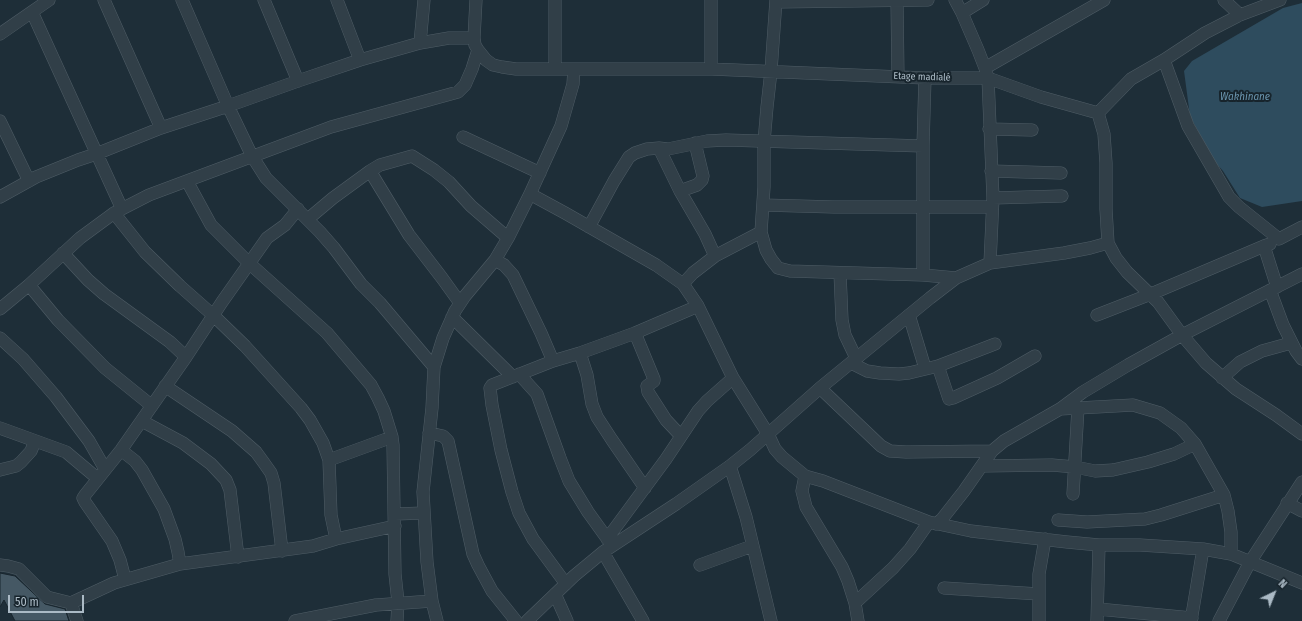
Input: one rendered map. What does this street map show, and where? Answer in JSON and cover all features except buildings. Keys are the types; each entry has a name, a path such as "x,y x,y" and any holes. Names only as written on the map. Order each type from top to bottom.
{"street":[{"path":"0,34 32,7 49,0"},
{"path":"104,0 161,128"},
{"path":"182,0 228,106 252,156 266,178 308,219 334,248 361,284 380,303 434,367"},
{"path":"264,0 298,81"},
{"path":"337,0 360,60"},
{"path":"420,43 424,0"},
{"path":"0,308 29,285 80,238 118,211 150,195 331,127 458,92 465,85 478,50 474,38 476,0"},
{"path":"555,0 555,69"},
{"path":"711,0 711,69"},
{"path":"896,0 898,77"},
{"path":"928,0 776,1 764,142 761,232 766,250 771,259 778,268 790,271 923,275 956,278"},
{"path":"955,0 962,12 986,73 990,102 989,129 993,202 990,263"},
{"path":"962,12 983,0"},
{"path":"1224,0 1240,14"},
{"path":"1098,113 1131,79 1240,14 1280,0"},
{"path":"986,73 1098,2"},
{"path":"32,7 96,154 118,211 145,252 245,346 310,420 323,443 329,460 331,515 336,539"},
{"path":"0,197 29,181 78,160 161,128 360,60 420,43 448,38 474,38"},
{"name":"Etage madialé","path":"478,50 486,60 494,65 516,69 711,69 925,78 986,73"},
{"path":"1164,60 1188,126 1229,196 1239,207 1279,239"},
{"path":"437,621 432,601 423,492 434,367 452,317 460,303 495,260 508,238 540,173 566,113 574,84 574,69"},
{"path":"986,73 1041,97 1098,113"},
{"path":"923,275 923,146 925,78"},
{"path":"1098,113 1104,134 1108,243 1116,258 1127,272 1158,302 1202,359 1222,378 1236,389 1276,414 1302,434"},
{"path":"0,121 29,181"},
{"path":"989,129 1032,130"},
{"path":"463,137 540,173"},
{"path":"589,227 629,157 647,149 668,149 706,141 726,140 923,146"},
{"path":"680,191 698,184 702,180 703,176 695,143"},
{"path":"659,148 680,191 705,234 715,256"},
{"path":"308,219 333,198 370,171 388,162 412,156 449,182 471,206 508,238"},
{"path":"370,171 409,235 460,303"},
{"path":"991,171 1061,173"},
{"path":"187,181 212,225 249,263 327,333 371,385 378,398 384,411 392,437 395,514 395,574 398,602 397,621"},
{"path":"530,194 656,265 683,284 698,306 733,378 768,434 775,449 782,457 805,476 823,481 933,523 971,531 1099,545 1140,545 1203,549 1231,554 1302,582"},
{"path":"763,205 834,207 923,206 1062,196"},
{"path":"124,580 120,560 112,541 84,500 85,495 121,450 267,238 285,224 298,209"},
{"path":"1097,315 1151,294 1264,246 1302,227"},
{"path":"683,284 715,256 761,232"},
{"path":"527,621 607,546 676,504 730,466 820,388 956,278 990,263 1064,253 1108,243"},
{"path":"1264,246 1283,325 1291,343 1302,359"},
{"path":"63,253 88,280 104,294 170,342 186,357"},
{"path":"495,260 513,275 553,361"},
{"path":"840,273 842,320 845,335 853,361 867,370 890,374 909,373 938,366 995,344"},
{"path":"854,603 893,568 933,523 942,519 992,451 1016,433 1060,409 1097,383 1182,335 1302,274"},
{"path":"29,285 58,320 104,368 152,406"},
{"path":"566,584 546,558 526,526 516,503 508,480 498,434 490,391 492,385 553,361 635,333 698,306"},
{"path":"909,315 925,368"},
{"path":"452,317 537,394 560,458 570,480 607,546 643,621"},
{"path":"635,333 654,379 654,381 647,386 648,392 658,410 681,436"},
{"path":"0,338 23,359 56,397 89,441 101,474"},
{"path":"1222,378 1240,362 1262,351 1291,343"},
{"path":"580,353 587,375 592,404 597,417 608,436 645,488"},
{"path":"938,366 949,399 997,378 1035,356"},
{"path":"607,546 698,411 733,378"},
{"path":"165,386 232,431 256,452 264,463 271,473 274,483 282,551"},
{"path":"820,388 881,446 890,451 992,451"},
{"path":"1060,409 1133,405 1160,413 1181,428 1195,444 1224,495 1231,532 1231,554"},
{"path":"1073,494 1078,408"},
{"path":"142,420 184,443 211,464 226,480 230,490 238,557"},
{"path":"0,428 66,452 101,474"},
{"path":"429,433 443,436 448,441 473,554 492,591 516,621"},
{"path":"329,460 392,437"},
{"path":"0,470 16,466 21,462 31,451 35,441"},
{"path":"982,466 1052,466 1075,467 1104,471 1130,467 1174,454 1195,444"},
{"path":"121,450 135,461 142,470 161,503 175,539 180,564"},
{"path":"730,466 746,517 771,621"},
{"path":"805,476 802,491 806,507 842,567 848,581 858,621"},
{"path":"1219,621 1244,576 1250,562 1302,482"},
{"path":"1058,520 1087,522 1145,519 1224,495"},
{"path":"1287,503 1302,511"},
{"path":"395,514 424,513"},
{"path":"0,565 15,568 23,573 47,597 70,602 124,580 180,564 313,546 336,539 395,526"},
{"path":"1039,621 1039,574 1045,539"},
{"path":"1099,545 1097,615 1191,619 1203,549"},
{"path":"700,565 752,546"},
{"path":"944,588 1038,594"},
{"path":"555,594 567,621"},
{"path":"295,621 350,609 398,602 432,601"},
{"path":"70,602 77,621"}],"water":[{"name":"Wakhinane","path":"1302,3 1302,201 1262,207 1240,198 1223,171 1214,161 1190,116 1184,71 1192,61 1283,8"}]}
